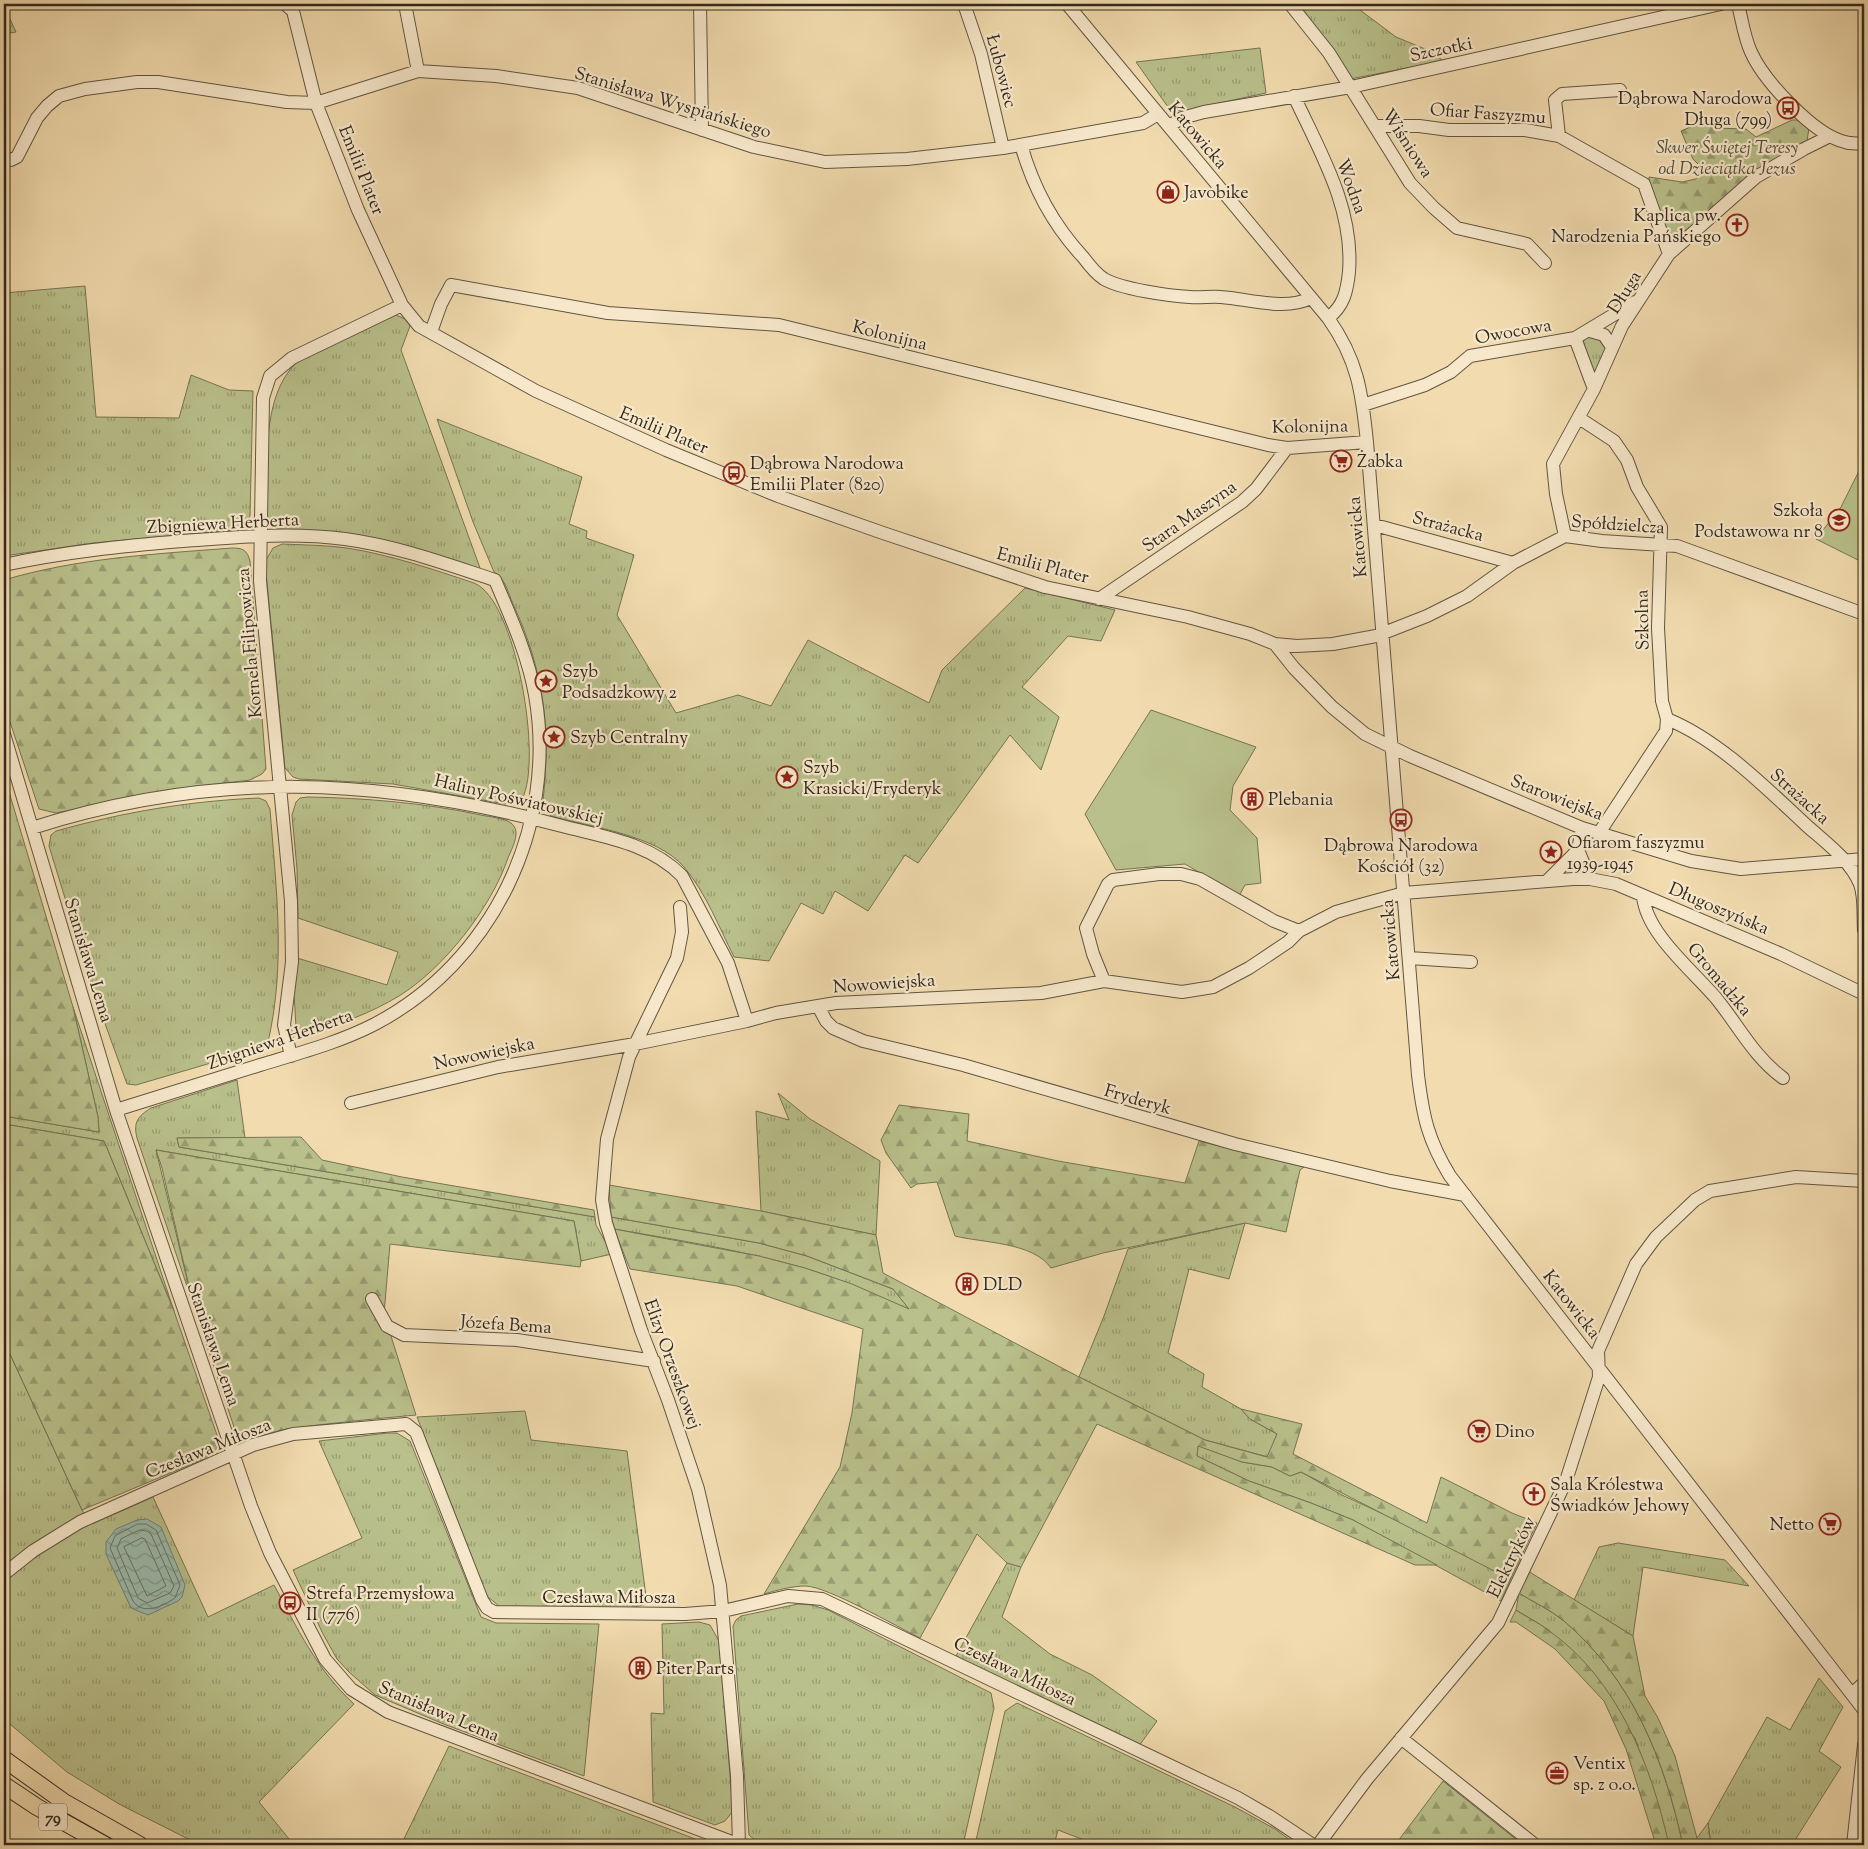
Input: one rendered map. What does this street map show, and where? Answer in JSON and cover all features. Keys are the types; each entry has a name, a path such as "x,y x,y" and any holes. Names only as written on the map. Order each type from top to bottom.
{"main road":[{"name":"79","path":"4,1759 64,1802 140,1845"},
{"name":"79","path":"4,1785 37,1808 105,1845"}],"street":[{"name":"Emilii Plater","path":"285,4 293,11 316,103 358,210 402,305 419,326 552,399 658,446 778,496 1028,582 1188,617 1250,634 1275,644 1297,646 1333,644 1374,637 1382,633"},
{"path":"405,4 418,72"},
{"path":"700,4 702,130"},
{"name":"Łubowiec","path":"964,4 982,54 1003,148"},
{"name":"Katowicka","path":"1067,4 1328,318 1343,339 1353,360 1364,405 1418,1076 1427,1132 1438,1155 1465,1195 1864,1710"},
{"name":"Wiśniowa","path":"1290,4 1330,53 1377,126 1410,183 1434,208 1457,228 1527,244 1546,263"},
{"name":"Szczotki","path":"1169,126 1182,118 1197,114 1351,87 1721,4"},
{"path":"1738,4 1751,52 1760,67 1795,108 1830,136 1845,142 1864,144"},
{"name":"Stanisława Wyspiańskiego","path":"4,159 11,160 16,157 37,118 59,96 85,89 137,82 158,82 287,102 316,103 418,72 496,76 578,88 754,147 824,162 907,159 1003,148 1144,123 1158,114"},
{"path":"1559,136 1555,100 1562,94 1620,90"},
{"name":"Wodna","path":"1294,96 1338,192 1349,231 1350,254 1345,296 1341,307 1328,318"},
{"name":"Ofiar Faszyzmu","path":"1377,126 1419,126 1449,130 1526,130 1559,136 1644,184 1669,254"},
{"name":"Długa","path":"1565,536 1556,494 1554,464 1563,442 1579,418 1594,389 1622,326 1669,254 1737,191 1756,177 1830,136"},
{"path":"1021,144 1033,180 1054,222 1071,244 1105,279 1146,291 1190,297 1219,296 1278,303 1303,302 1311,298"},
{"name":"Kolonijna","path":"431,332 441,304 452,285 608,313 779,326 1249,441 1287,448 1367,442"},
{"name":"Owocowa","path":"1364,405 1425,385 1451,372 1470,356 1575,338 1590,331 1640,299"},
{"name":"Kornela Filipowicza","path":"290,1056 284,1025 292,962 292,918 261,602 259,535 263,398 270,376 292,358 402,305"},
{"path":"1590,331 1604,335 1612,348"},
{"path":"1575,338 1594,389"},
{"name":"Szkolna","path":"1579,418 1614,441 1627,460 1637,487 1661,527 1658,628 1662,701 1667,719"},
{"name":"Stara Maszyna","path":"1099,599 1242,502 1256,489 1287,448"},
{"name":"Strażacka","path":"1374,527 1382,526 1513,563"},
{"name":"Zbigniewa Herberta","path":"4,565 104,548 259,535 316,536 374,544 410,553 495,580 521,642 536,696 540,729 540,765 532,818 520,860 501,900 477,937 448,970 414,999 376,1023 335,1042 116,1110"},
{"name":"Spółdzielcza","path":"1382,633 1427,616 1467,596 1513,563 1565,536 1659,546 1677,546 1864,614"},
{"name":"Emilii Plater","path":"1275,644 1294,668 1332,707 1365,734 1392,748"},
{"path":"1599,833 1666,731 1667,719"},
{"name":"Strażacka","path":"1667,719 1682,725 1709,743 1764,786 1846,862 1860,885 1864,930"},
{"name":"Stanisława Lema","path":"4,734 116,1110 233,1454 263,1536 312,1636 332,1669 356,1693 401,1718 740,1845"},
{"name":"Starowiejska","path":"1392,748 1582,828 1692,861 1741,869 1864,860"},
{"name":"Haliny Poświatowskiej","path":"32,828 137,801 188,793 280,786 402,792 465,802 633,844 671,865 682,876 723,951 734,976 747,1021"},
{"path":"1582,828 1578,850 1590,879"},
{"path":"1547,881 1578,850"},
{"path":"1104,981 1093,954 1086,928 1108,884 1112,880 1159,874 1181,874 1200,879 1274,921 1299,931"},
{"name":"Długoszyńska","path":"1404,892 1590,879 1616,884 1781,954 1864,994"},
{"name":"Nowowiejska","path":"351,1103 498,1067 634,1044 747,1021 776,1013 818,1006 881,1000 1041,993 1104,981 1182,992 1213,987 1249,968 1288,942 1299,931 1336,912 1404,892"},
{"name":"Gromadzka","path":"1643,896 1647,915 1672,949 1716,998 1765,1064 1783,1078"},
{"name":"Elizy Orzeszkowej","path":"680,907 682,932 677,958 628,1057 607,1139 602,1200 606,1224 626,1286 698,1489 720,1585 737,1784 740,1845"},
{"path":"1409,958 1472,962"},
{"name":"Fryderyk","path":"818,1006 826,1021 833,1028 843,1034 863,1041 963,1065 1235,1144 1390,1181 1465,1195"},
{"name":"Elektryków","path":"1318,1845 1401,1738 1498,1623 1566,1481 1599,1378 1598,1351 1636,1264 1656,1237 1695,1200 1710,1191 1796,1177 1864,1181"},
{"name":"Józefa Bema","path":"372,1298 387,1326 404,1335 516,1340 654,1361"},
{"name":"Czesława Miłosza","path":"4,1574 33,1551 72,1526 264,1440 284,1435 406,1424 416,1432 482,1600 490,1610 503,1614 699,1613 723,1611 788,1596 810,1596 832,1602 1238,1798 1313,1845"},
{"path":"1852,1694 1864,1683"},
{"path":"1401,1738 1535,1845"},
{"path":"1853,1845 1864,1745"}],"green space":[{"path":"1295,4 1352,4 1396,37 1425,49 1444,61 1350,79"},
{"path":"4,6 16,32 4,34"},
{"path":"1260,48 1266,93 1182,111 1168,107 1136,62"},
{"name":"Skwer Świętej Teresy od Dzieciątka Jezus","path":"1709,119 1714,128 1746,129 1756,137 1792,120 1799,120 1809,128 1807,141 1757,170 1733,189 1682,236 1675,237 1667,234 1649,190 1649,177 1682,182 1696,179 1701,167 1693,159 1681,131"},
{"path":"85,286 96,417 179,418 191,375 229,390 253,391 250,516 243,525 234,530 93,543 4,556 4,293"},
{"path":"396,315 405,319 410,326 401,350 479,569 277,528 269,521 267,514 268,434 277,394 285,377 297,362"},
{"path":"1586,336 1599,337 1607,346 1598,371 1594,373 1582,344"},
{"path":"437,419 582,477 569,524 587,531 586,538 634,555 617,615 676,713 738,695 771,706 808,640 929,703 942,670 1025,588 1115,610 1101,641 1068,636 1022,687 1059,717 1041,770 1010,735 918,863 905,855 868,911 835,891 823,914 801,903 769,961 734,957 699,888 684,867 672,856 640,840 551,816 545,810 543,801 546,749 545,724 543,700 532,653 506,586 494,572 473,522"},
{"path":"1864,461 1864,563 1816,539 1841,507"},
{"path":"282,544 339,547 380,554 474,583 489,595 502,618 513,648 522,683 529,751 528,779 522,799 505,804 393,784 299,779 293,777 285,768 265,562 273,548"},
{"path":"232,548 244,550 250,561 266,769 262,774 250,780 167,790 56,813 39,809 4,704 4,580 88,562"},
{"path":"1151,710 1256,747 1233,786 1230,810 1257,838 1261,883 1245,885 1239,896 1185,864 1116,870 1085,814"},
{"path":"4,775 73,1007 98,1117 99,1132 4,1116"},
{"path":"259,798 266,801 270,809 277,897 277,984 268,1042 262,1047 245,1053 136,1085 127,1084 96,999 49,846 51,835 56,831 81,824 157,808 233,799"},
{"path":"300,798 395,802 438,807 508,821 516,830 514,845 490,897 464,935 433,970 399,996 377,1008 309,1034 296,1027 294,992 297,958 387,985 398,952 298,918 297,869 292,815 296,802"},
{"path":"73,1007 174,1311 104,1141 4,1124 4,1116 99,1132 98,1117"},
{"path":"237,1080 245,1138 177,1138 179,1147 595,1217 596,1225 612,1254 581,1261 574,1221 156,1150 193,1304 137,1138 136,1124 140,1117 151,1108"},
{"path":"778,1093 810,1119 880,1161 876,1235 761,1211 756,1111 789,1120"},
{"path":"899,1105 969,1114 967,1141 1058,1161 1185,1183 1199,1141 1304,1167 1300,1170 1286,1232 1245,1223 1103,1253 1051,1268 1043,1259 1020,1248 955,1236 937,1182 917,1184 911,1188 886,1153 881,1140"},
{"path":"4,1124 104,1141 174,1311 218,1438 216,1450 204,1459 82,1510 4,1341"},
{"path":"301,1137 322,1160 402,1177 594,1210 595,1217 179,1147 177,1138"},
{"path":"156,1150 574,1221 581,1261 580,1267 390,1244 384,1314 416,1415 303,1427 248,1438 242,1437 234,1427 193,1304 162,1168"},
{"path":"609,1185 761,1211 876,1235 883,1273 1079,1377 1205,1440 1267,1457 1277,1434 1250,1419 1241,1409 1302,1424 1293,1454 1427,1523 1441,1477 1512,1513 1537,1523 1511,1578 1506,1577 1301,1472 1290,1476 1272,1467 1242,1462 1198,1446 1197,1456 1249,1481 1353,1520 1437,1565 1415,1565 1097,1424 1021,1567 1007,1563 977,1534 920,1638 845,1600 816,1588 796,1587 764,1594 840,1467 852,1413 863,1329 737,1286 630,1269 614,1229 759,1256 805,1268 852,1284 909,1309 893,1289 807,1256 759,1243 611,1217"},
{"path":"611,1217 759,1243 807,1256 893,1289 910,1310 845,1282 804,1268 685,1241 614,1229"},
{"path":"1245,1223 1229,1279 1189,1269 1168,1353 1204,1374 1202,1387 1241,1409 1250,1419 1277,1434 1268,1457 1205,1440 1079,1377 1104,1316 1128,1249"},
{"path":"4,1341 82,1510 92,1524 153,1497 208,1617 274,1585 318,1663 354,1704 259,1802 294,1845 200,1845 119,1804 67,1772 4,1719"},
{"path":"525,1411 531,1440 627,1451 647,1604 626,1609 500,1607 487,1596 417,1417"},
{"path":"397,1433 410,1441 481,1617 496,1623 599,1624 584,1776 446,1725 375,1695 337,1659 293,1570 362,1538 319,1441"},
{"path":"1198,1445 1242,1462 1272,1467 1290,1476 1301,1472 1342,1495 1422,1532 1511,1578 1501,1601 1353,1520 1249,1481 1197,1456"},
{"path":"1618,1543 1725,1560 1749,1586 1643,1567 1633,1636 1574,1600 1599,1547"},
{"path":"1007,1563 1021,1567 1002,1617 1050,1654 1092,1675 1157,1721 1139,1746 956,1656"},
{"path":"1528,1571 1633,1636 1645,1696 1658,1718 1675,1756 1697,1838 1708,1823 1711,1845 1683,1845 1666,1782 1655,1752 1627,1695 1588,1644 1564,1621 1519,1593"},
{"path":"1519,1593 1564,1621 1588,1644 1627,1695 1655,1752 1666,1782 1683,1845 1669,1845 1635,1738 1549,1630 1516,1610"},
{"path":"798,1604 812,1605 828,1610 991,1693 994,1708 963,1845 770,1845 756,1841 749,1835 733,1626 741,1616"},
{"path":"1516,1610 1544,1627 1573,1650 1594,1673 1612,1698 1628,1726 1641,1755 1662,1815 1669,1845 1656,1845 1626,1749 1604,1701 1555,1649 1516,1622 1510,1622"},
{"path":"699,1622 710,1625 719,1641 733,1811 725,1821 715,1825 653,1802 651,1713 664,1714 662,1624"},
{"path":"1819,1678 1843,1707 1819,1751 1841,1767 1792,1845 1711,1845 1708,1823 1767,1717 1790,1730"},
{"path":"1017,1703 1235,1807 1275,1829 1297,1845 1097,1845 1058,1830 1054,1845 975,1845 1005,1711"},
{"path":"449,1746 698,1840 714,1845 401,1845"},
{"path":"1443,1781 1523,1845 1395,1845"}],"water":[{"path":"147,1519 161,1527 185,1585 182,1597 178,1601 148,1615 131,1608 106,1554 106,1542 116,1529 137,1520"}],"place":[{"name":"Dąbrowa Narodowa Długa (799)","path":"1788,108"},
{"name":"Javobike","path":"1168,192"},
{"name":"Kaplica pw. Narodzenia Pańskiego","path":"1737,225"},
{"name":"Żabka","path":"1341,461"},
{"name":"Dąbrowa Narodowa Emilii Plater (820)","path":"734,473"},
{"name":"Szkoła Podstawowa nr 8","path":"1839,520"},
{"name":"Szyb Podsadzkowy 2","path":"546,681"},
{"name":"Szyb Centralny","path":"554,737"},
{"name":"Szyb Krasicki/Fryderyk","path":"787,777"},
{"name":"Plebania","path":"1252,799"},
{"name":"Dąbrowa Narodowa Kościół (32)","path":"1401,820"},
{"name":"Ofiarom faszyzmu 1939-1945","path":"1551,852"},
{"name":"DLD","path":"967,1284"},
{"name":"Dino","path":"1479,1431"},
{"name":"Sala Królestwa Świadków Jehowy","path":"1534,1494"},
{"name":"Netto","path":"1830,1524"},
{"name":"Strefa Przemysłowa II (776)","path":"290,1603"},
{"name":"Piter Parts","path":"640,1668"},
{"name":"Ventix sp. z o.o.","path":"1557,1773"}]}
